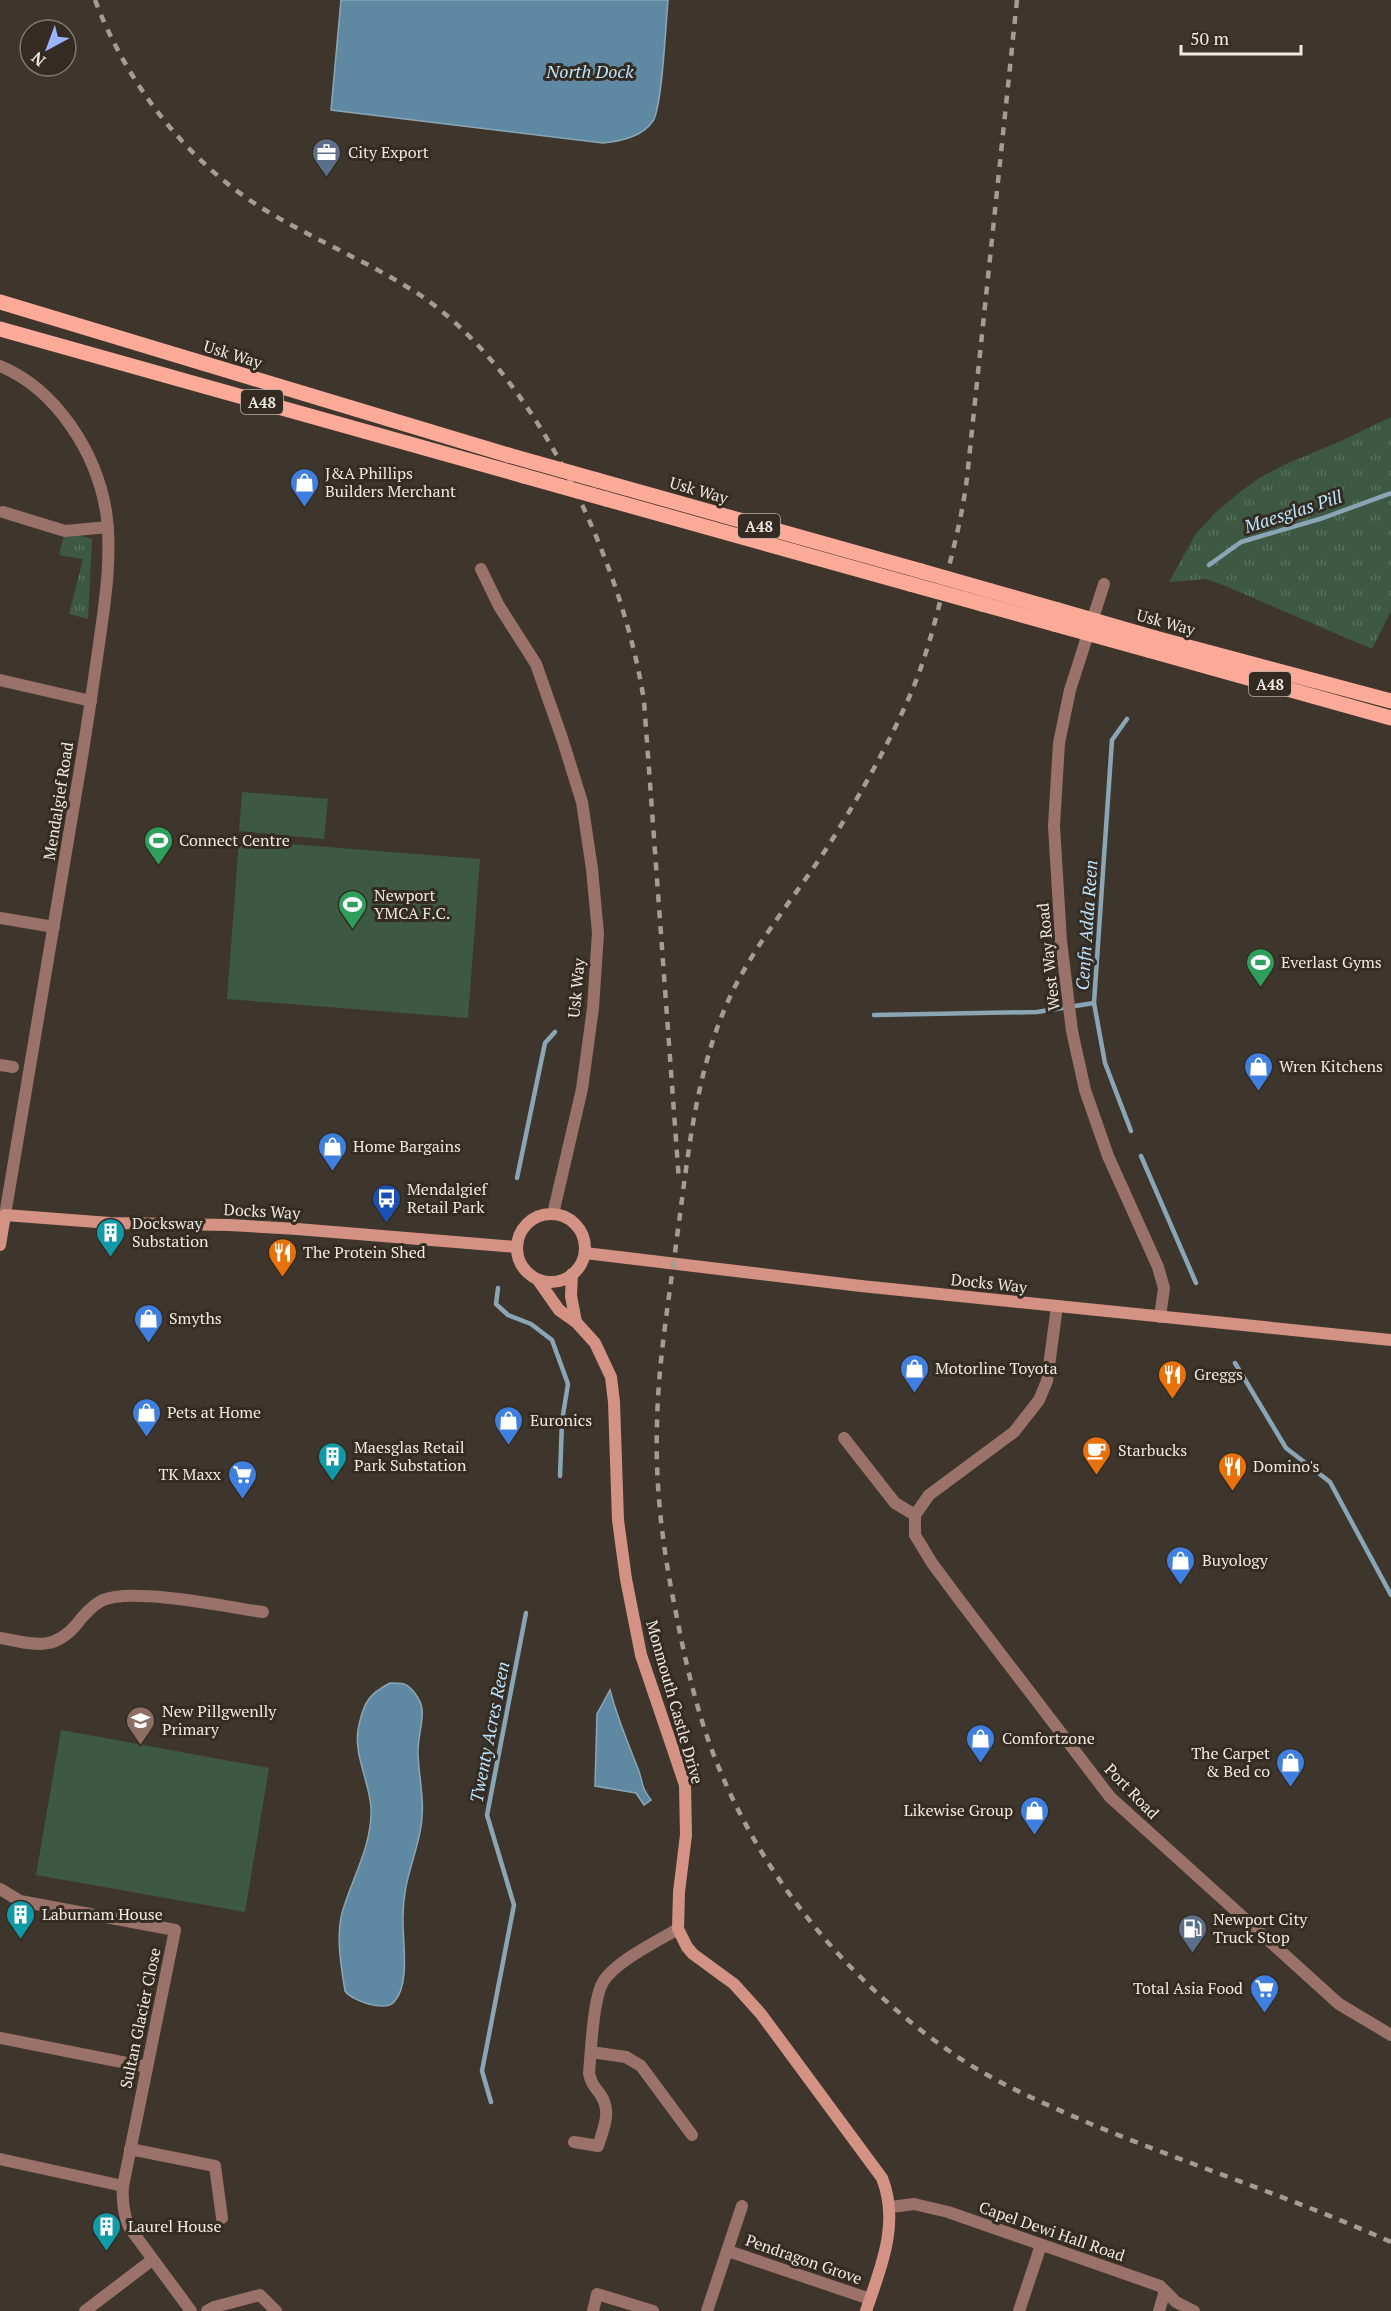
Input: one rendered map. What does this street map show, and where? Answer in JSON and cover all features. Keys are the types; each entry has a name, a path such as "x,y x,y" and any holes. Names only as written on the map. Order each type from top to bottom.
{"main road":[{"name":"Usk Way","path":"0,302 508,455 921,571 987,598"},
{"name":"Usk Way","path":"0,329 910,584 987,598 1056,617 1152,644 1391,718"},
{"name":"Usk Way","path":"1152,644 1391,701"}],"street":[{"name":"Mendalgief Road","path":"0,366 29,383 50,400 68,423 96,476 108,527 108,570 91,701 0,1245"},
{"path":"3,512 65,531 108,527"},
{"name":"Usk Way","path":"481,569 499,606 536,664 582,802 592,869 598,933 593,1008 582,1089 553,1214"},
{"name":"West Way Road","path":"1104,584 1070,690 1059,742 1054,826 1061,941 1072,1031 1085,1090 1108,1156 1158,1267 1164,1288 1160,1317"},
{"path":"0,680 91,701"},
{"path":"0,918 54,927"},
{"path":"553,1214 567,1219 577,1228 585,1253 577,1270 557,1282 538,1280 521,1265 516,1247 520,1234 530,1222 535,1218 553,1214"},
{"name":"Docks Way","path":"5,1215 110,1223 219,1224 516,1247"},
{"name":"Docks Way","path":"585,1253 861,1286 1391,1340"},
{"path":"572,1274 571,1296 576,1322"},
{"name":"Monmouth Castle Drive","path":"538,1280 559,1310 576,1322 595,1343 611,1377 618,1520 626,1579 641,1655 685,1785 686,1835 679,1892 678,1929"},
{"path":"844,1438 895,1503 915,1515 929,1495 1014,1432 1035,1406 1047,1381 1057,1306"},
{"name":"Port Road","path":"915,1515 915,1535 932,1563 1110,1797 1339,2004 1391,2035"},
{"path":"0,1638 44,1645 68,1634 85,1614 103,1600 139,1595 263,1612"},
{"name":"Sultan Glacier Close","path":"1,1891 20,1901 175,1930 130,2149 122,2199 126,2220 152,2260 191,2311"},
{"path":"574,2142 598,2146 607,2116 606,2104 591,2085 589,2073 598,1998 603,1983 613,1971 644,1948 678,1929 693,1954 734,1984 761,2014 876,2168 886,2188 891,2207 888,2238 868,2305"},
{"path":"0,2038 147,2067"},
{"path":"591,2052 626,2057 641,2066 692,2135"},
{"path":"130,2149 215,2166 222,2218"},
{"path":"0,2160 123,2186"},
{"name":"Capel Dewi Hall Road","path":"891,2207 914,2204 929,2206 1160,2286 1176,2302 1194,2311"},
{"name":"Pendragon Grove","path":"707,2311 742,2206"},
{"path":"1019,2311 1041,2245"},
{"name":"Pendragon Grove","path":"728,2251 868,2305"},
{"path":"85,2311 152,2260"},
{"path":"1159,2311 1166,2291"},
{"path":"592,2311 597,2294 653,2311"},
{"path":"207,2311 214,2307 260,2295 276,2311"}],"green space":[{"path":"1391,417 1391,611 1372,649 1206,579 1169,582 1195,535 1215,513 1240,492 1261,477 1286,464"},
{"path":"65,531 92,539 88,619 69,614 83,559 59,555"},
{"path":"242,792 328,799 324,839 239,831"},
{"name":"Newport YMCA F.C.","path":"239,840 480,859 468,1018 227,999"},
{"path":"61,1730 269,1768 245,1912 36,1875"}],"water":[{"name":"North Dock","path":"341,0 668,0 661,83 656,113 653,121 643,131 624,139 603,143 331,110"},
{"path":"390,1683 402,1684 410,1688 421,1705 418,1754 422,1822 403,1904 404,1973 402,1984 394,2002 390,2005 376,2006 361,2002 345,1991 339,1932 342,1913 365,1848 371,1821 370,1797 359,1756 357,1735 359,1725 368,1700"},
{"path":"610,1690 643,1786 651,1800 644,1805 636,1793 595,1786 597,1714"}],"waterway":[{"name":"Maesglas Pill","path":"1209,565 1241,542 1323,518 1391,493"},
{"name":"Cenfn Adda Reen","path":"1127,719 1112,740 1094,1003 1105,1063 1131,1131"},
{"path":"874,1015 1037,1012 1094,1003"},
{"name":"Twenty Acres Reen","path":"517,1178 545,1043 555,1032"},
{"name":"Cenfn Adda Reen","path":"1141,1156 1196,1283"},
{"name":"Twenty Acres Reen","path":"498,1288 496,1304 508,1315 531,1324 552,1340 568,1384 562,1421 560,1476"},
{"path":"1235,1363 1286,1448 1330,1482 1391,1595"},
{"name":"Twenty Acres Reen","path":"491,2102 482,2071 514,1905 487,1815 526,1613"}],"railway":[{"path":"95,0 108,30 140,88 181,140 230,186 257,205 420,295 462,330 501,372 537,422 568,476 595,533 617,591 633,647 644,701 679,1181"},
{"path":"1017,0 967,478 956,538 931,634 911,693 864,786 819,860 751,958 729,999 708,1056 694,1116 659,1378 657,1472 667,1566 696,1701 713,1753 732,1798 781,1882 810,1921 876,1992 952,2053 1020,2092 1091,2124 1391,2242"}],"place":[{"name":"City Export","path":"327,178"},
{"name":"J&A Phillips Builders Merchant","path":"304,508"},
{"name":"Connect Centre","path":"158,866"},
{"name":"Newport YMCA F.C.","path":"353,930"},
{"name":"Everlast Gyms","path":"1260,988"},
{"name":"Wren Kitchens","path":"1258,1092"},
{"name":"Home Bargains","path":"332,1172"},
{"name":"Mendalgief Retail Park","path":"386,1224"},
{"name":"Docksway Substation","path":"111,1258"},
{"name":"The Protein Shed","path":"282,1278"},
{"name":"Smyths","path":"148,1344"},
{"name":"Motorline Toyota","path":"914,1394"},
{"name":"Greggs","path":"1173,1400"},
{"name":"Pets at Home","path":"146,1438"},
{"name":"Euronics","path":"509,1446"},
{"name":"Starbucks","path":"1097,1476"},
{"name":"Maesglas Retail Park Substation","path":"333,1482"},
{"name":"Domino's","path":"1232,1492"},
{"name":"TK Maxx","path":"242,1500"},
{"name":"Buyology","path":"1181,1586"},
{"name":"New Pillgwenlly Primary","path":"141,1746"},
{"name":"Comfortzone","path":"981,1764"},
{"name":"The Carpet & Bed co","path":"1291,1788"},
{"name":"Likewise Group","path":"1034,1836"},
{"name":"Laburnam House","path":"21,1940"},
{"name":"Newport City Truck Stop","path":"1192,1954"},
{"name":"Total Asia Food","path":"1264,2014"},
{"name":"Laurel House","path":"107,2252"}]}
